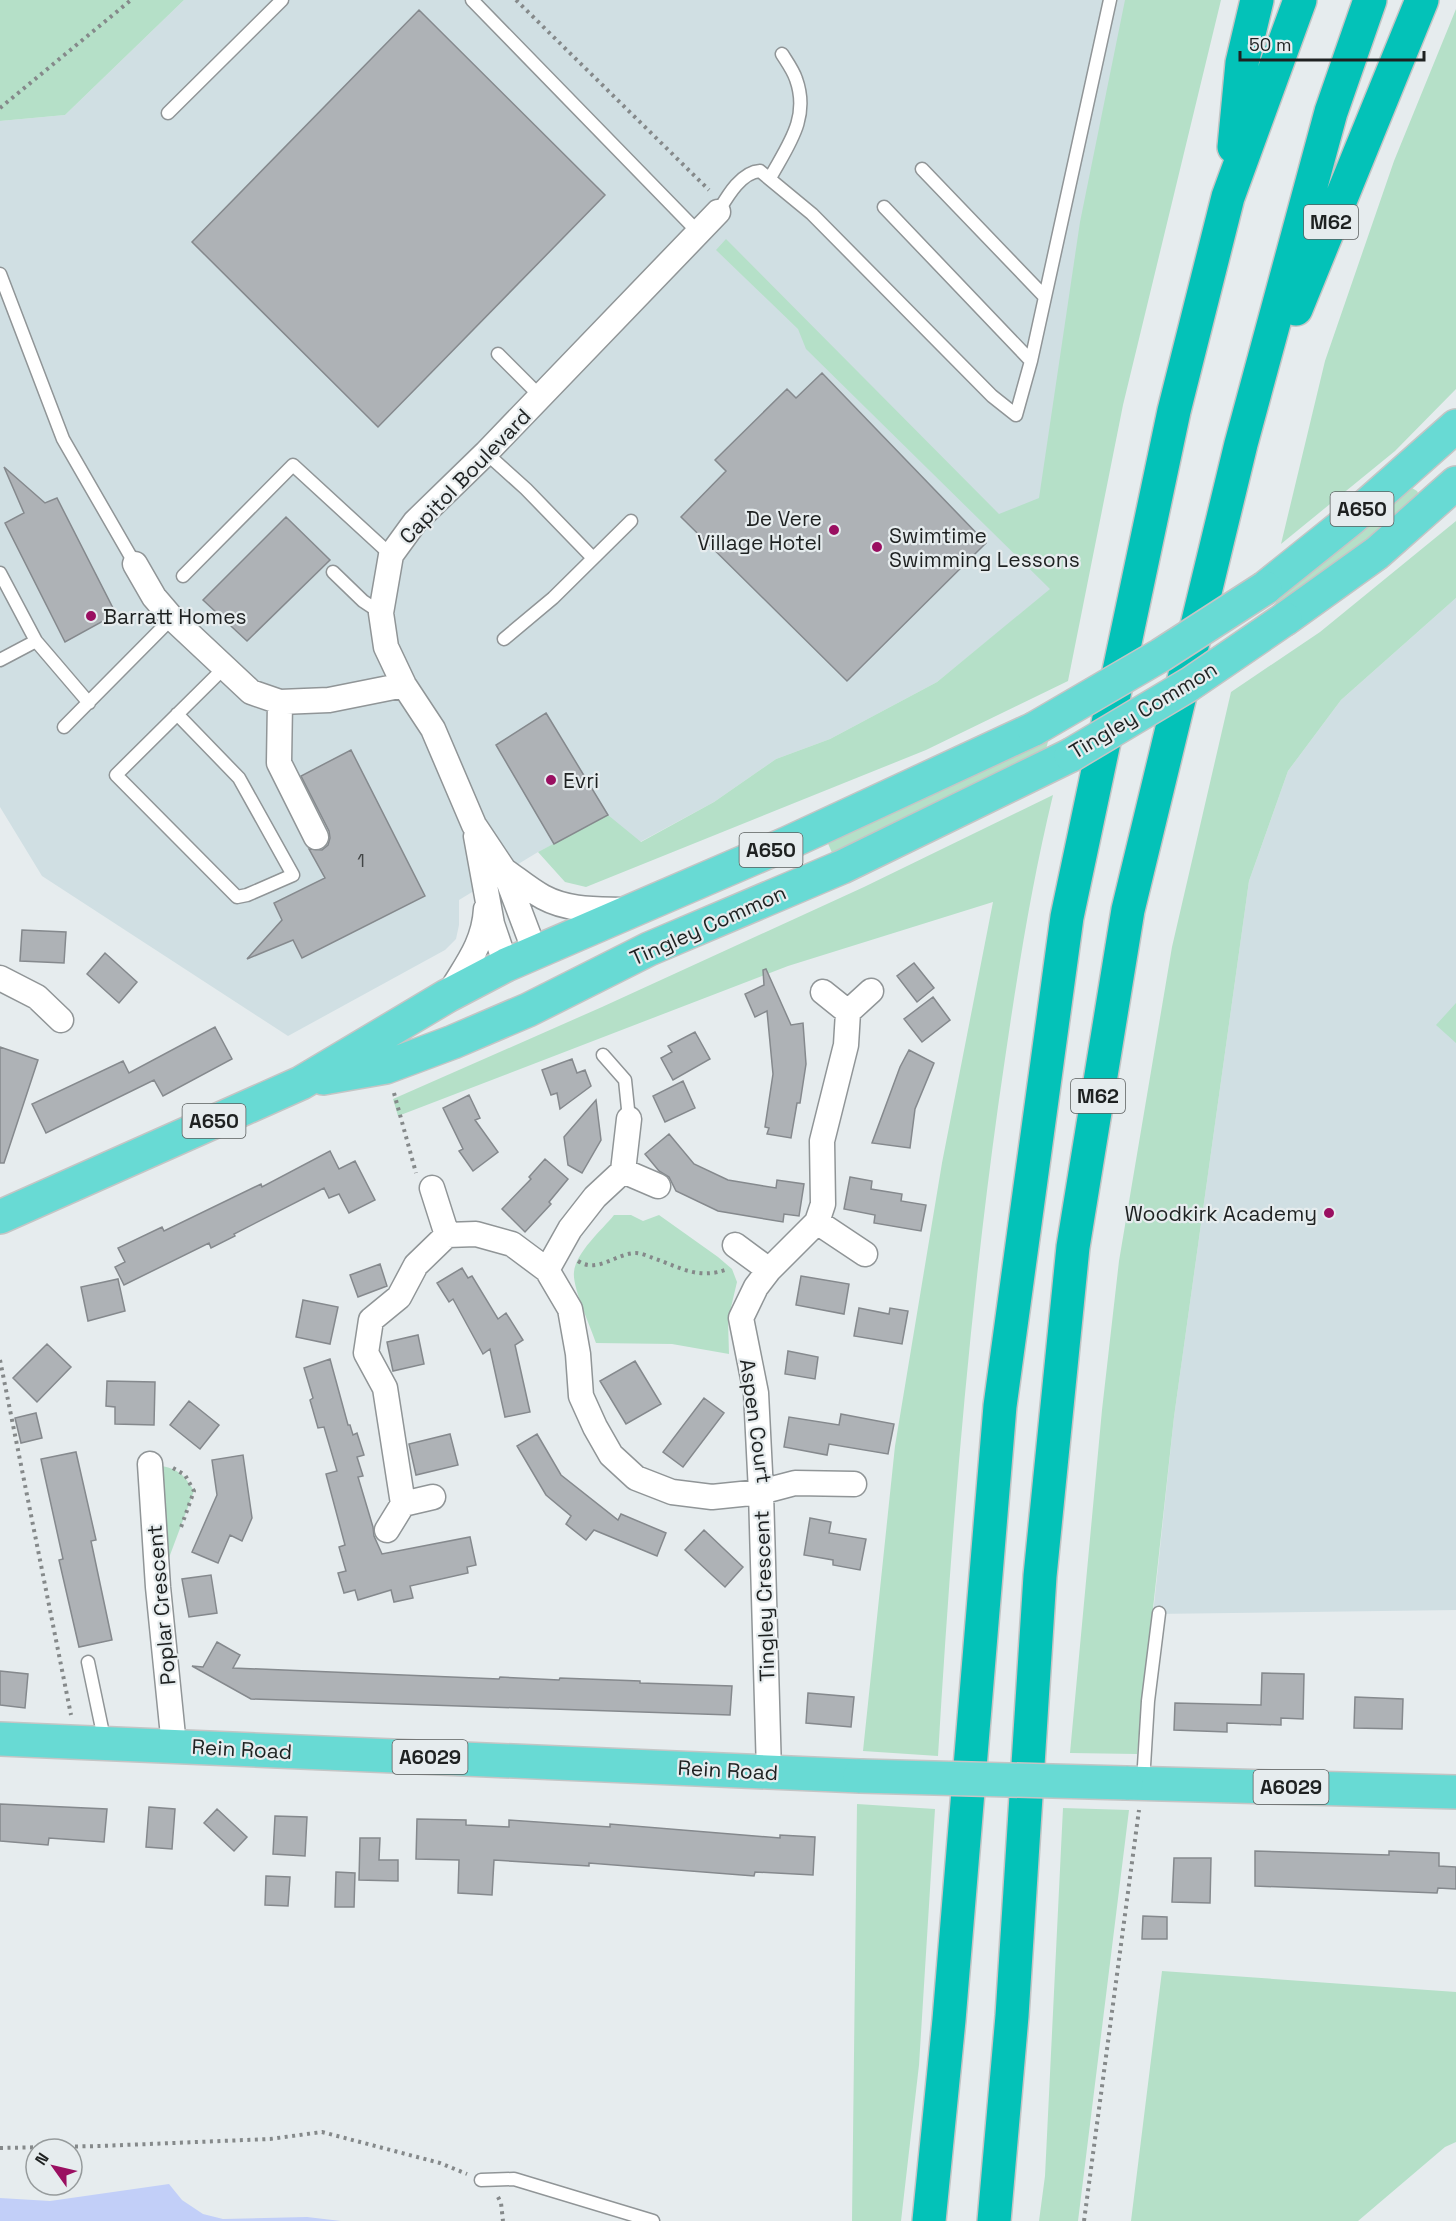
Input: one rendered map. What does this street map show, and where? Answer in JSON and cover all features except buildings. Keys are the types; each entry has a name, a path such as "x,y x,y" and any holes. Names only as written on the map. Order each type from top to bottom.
{"highway":[{"name":"M62","path":"1228,197 1242,63 1257,0"},
{"name":"M62","path":"929,2221 949,2020 1000,1406 1067,917 1174,411 1228,197 1300,0"},
{"name":"M62","path":"994,2221 1012,2016 1040,1576 1073,1247 1128,910 1241,444 1331,112 1370,0"},
{"name":"M62","path":"1241,444 1422,0"}],"main road":[{"name":"Tingley Common","path":"0,1217 301,1083 447,996 524,964 632,910 786,844 1034,729 1161,655 1265,588 1351,519 1456,426"},
{"name":"Tingley Common","path":"301,1083 386,1066 453,1042 528,1010 649,949 842,867 1071,755 1190,684 1285,619 1377,553 1456,483"},
{"path":"528,1010 524,964 649,949"},
{"name":"Rein Road","path":"0,1739 860,1776 1456,1792"}],"street":[{"name":"Capitol Boulevard","path":"632,910 579,908 563,905 543,897 504,870 474,825 432,729 404,684 386,647 381,613 391,555 415,522 541,397 718,212"},
{"path":"135,564 154,597 172,618 251,692 280,702 329,700 404,684"},
{"path":"280,702 279,763 316,837"},
{"name":"Capitol Boulevard","path":"474,825 492,924 524,964"},
{"name":"Capitol Boulevard","path":"504,870 524,964"},
{"name":"Capitol Boulevard","path":"447,996 478,947 485,928 487,894"},
{"path":"0,978 37,997 61,1020"},
{"path":"865,1254 817,1221 823,1204 822,1141 846,1045 848,1012 871,991"},
{"path":"823,992 848,1012"},
{"path":"547,1270 570,1229 595,1197 622,1171 629,1119"},
{"path":"622,1171 658,1185"},
{"path":"387,1530 403,1504 385,1388 366,1353 371,1320 399,1297 416,1265 447,1235 432,1188"},
{"name":"Aspen Court","path":"817,1221 769,1270 756,1287 741,1318 756,1393 761,1492 795,1483 854,1484"},
{"name":"Tingley Crescent","path":"447,1235 476,1234 512,1244 547,1270 570,1309 578,1354 581,1396 611,1455 636,1478 672,1492 712,1497 761,1492 770,1772"},
{"path":"742,1251 769,1270"},
{"name":"Poplar Crescent","path":"150,1464 158,1587 174,1746"},
{"path":"403,1504 433,1497"}],"lane":[{"path":"168,113 282,0"},
{"path":"472,0 699,233"},
{"path":"718,212 748,173 760,171 812,214 992,396 1016,415 1031,361 1110,0"},
{"path":"770,178 798,127 802,110 796,78 782,54"},
{"path":"921,169 1044,296"},
{"path":"884,207 1031,361"},
{"path":"0,274 63,439 135,564"},
{"path":"498,354 541,397"},
{"path":"486,453 526,489 592,557"},
{"path":"183,576 293,465 391,555"},
{"path":"504,639 553,598 631,520"},
{"path":"333,572 363,601 381,613"},
{"path":"0,573 4,591 36,641 89,703"},
{"path":"64,728 172,618"},
{"path":"0,660 36,641"},
{"path":"177,714 239,778 293,875 247,896 237,897 116,775 177,714 224,668"},
{"path":"603,1055 625,1080 629,1119"},
{"path":"1134,1783 1148,1701 1159,1613"},
{"path":"88,1662 91,1744"},
{"path":"481,2180 514,2179 653,2221"}],"path":[{"path":"0,108 132,0"},
{"path":"516,0 711,192 718,212"},
{"path":"393,1090 421,1191 432,1188"},
{"path":"560,1250 583,1264 597,1266 635,1253 695,1274 714,1274 734,1266 742,1251"},
{"path":"0,1359 91,1744"},
{"path":"1084,2221 1134,1783"},
{"path":"0,2148 259,2139 322,2132 440,2163 489,2183 501,2203 503,2221"}],"shaded area":[{"path":"184,0 1129,0 1051,589 937,682 830,739 776,759 714,802 640,842 554,844 538,852 459,900 459,925 456,939 445,950 288,1036 42,876 0,807 0,121 65,115"},
{"name":"Woodkirk Academy","path":"1456,598 1456,1610 1153,1614 1174,1417 1249,881 1288,771 1341,700"}],"green space":[{"path":"0,0 184,0 65,115 0,121"},
{"path":"1125,0 1221,0 1123,405 1068,681 926,750 586,887 565,882 538,852 608,815 641,842 714,802 776,759 830,739 937,682 1050,589 806,349 798,329 716,250 726,239 999,514 1039,498 1080,222"},
{"path":"1456,9 1456,389 1395,451 1281,544 1325,361 1394,161"},
{"path":"1412,488 1419,495 1417,502 1269,618 1280,592"},
{"path":"1456,521 1456,598 1341,700 1288,771 1249,881 1174,1417 1137,1754 1070,1753 1102,1410 1119,1261 1172,947 1231,692 1320,632"},
{"path":"1050,734 1045,753 833,855 826,839"},
{"path":"1053,795 1022,951 987,1188 962,1431 938,1756 863,1751 895,1446 942,1163 993,902 788,966 398,1116 393,1099 602,1007 864,887"},
{"path":"1456,1003 1456,1043 1436,1025"},
{"path":"614,1215 631,1215 643,1221 659,1215 732,1269 737,1282 728,1320 729,1354 672,1344 596,1343 579,1297 574,1272 584,1249"},
{"path":"150,1464 181,1474 194,1491 158,1587"},
{"path":"857,1804 935,1809 919,2065 901,2221 852,2221"},
{"path":"1063,1808 1129,1810 1078,2221 1039,2221 1045,2176"},
{"path":"1162,1971 1456,1992 1456,2142 1445,2147 1358,2221 1131,2221"}],"water":[{"path":"169,2184 182,2200 203,2214 223,2219 307,2217 341,2221 0,2221 0,2198 50,2201"}],"place":[{"name":"De Vere Village Hotel","path":"834,530"},
{"name":"Swimtime Swimming Lessons","path":"877,547"},
{"name":"Barratt Homes","path":"91,616"},
{"name":"Evri","path":"551,780"},
{"name":"Woodkirk Academy","path":"1329,1213"}]}
